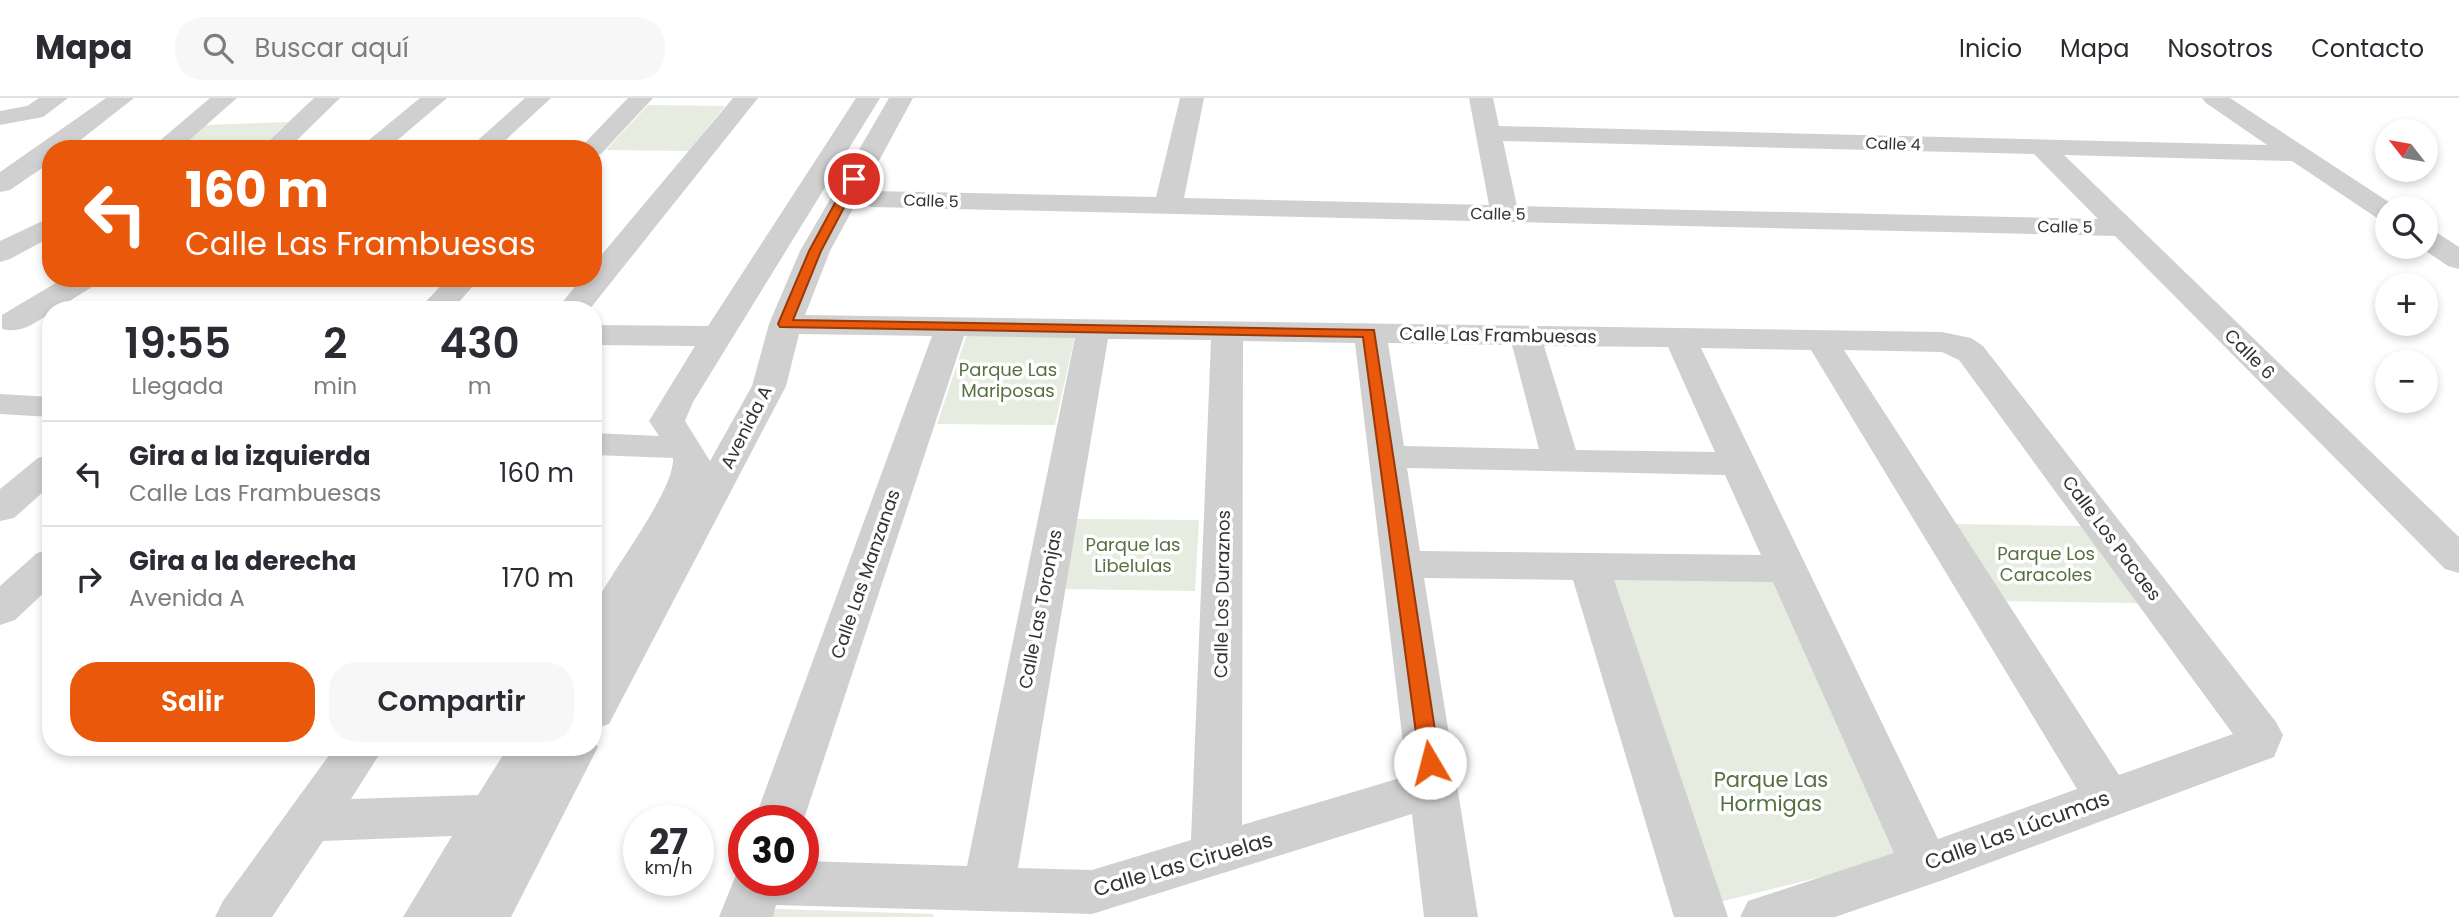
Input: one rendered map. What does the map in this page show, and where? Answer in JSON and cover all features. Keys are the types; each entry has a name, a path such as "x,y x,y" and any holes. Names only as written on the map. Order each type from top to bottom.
{"street":[{"path":"0,118 34,112 56,98"},
{"path":"64,140 122,98"},
{"path":"174,140 225,98"},
{"path":"283,140 328,98"},
{"path":"382,140 435,98"},
{"path":"491,140 539,98"},
{"path":"601,140 641,98"},
{"path":"602,273 746,98"},
{"path":"687,448 675,436 667,421 716,336 868,98"},
{"name":"Avenida A","path":"602,695 769,386 785,324 820,241 901,98"},
{"path":"1168,207 1192,98"},
{"path":"1481,98 1505,214"},
{"path":"2214,98 2375,204"},
{"name":"Calle 4","path":"1488,133 2297,153"},
{"name":"Calle 6","path":"2042,148 2459,560"},
{"path":"0,184 42,155"},
{"name":"Calle 5","path":"873,199 2123,229"},
{"path":"0,253 42,230"},
{"path":"2438,246 2459,260"},
{"path":"43,301 69,287"},
{"path":"443,301 456,287"},
{"path":"579,301 591,287"},
{"path":"6,321 42,302"},
{"path":"6,321 42,323"},
{"name":"Calle Las Frambuesas","path":"785,324 1942,342 1959,345"},
{"name":"Calle Las Manzanas","path":"785,805 951,328"},
{"name":"Calle Las Toronjas","path":"988,889 1093,330"},
{"name":"Calle Los Duraznos","path":"1216,856 1227,331"},
{"path":"1370,333 1451,917"},
{"path":"602,335 716,336"},
{"path":"1525,335 1561,461"},
{"path":"1680,338 1925,865"},
{"path":"1821,340 2107,797"},
{"name":"Calle Los Pacaes","path":"1959,345 1970,353 2260,735"},
{"path":"0,404 42,406"},
{"path":"602,444 687,448"},
{"name":"Avenida A","path":"602,625 684,484 692,462 687,448"},
{"path":"1387,457 1739,464"},
{"path":"0,509 42,474"},
{"path":"1402,564 1788,569"},
{"path":"1589,566 1700,917"},
{"path":"0,610 42,570"},
{"name":"Calle Las Lúcumas","path":"1767,917 1925,865 2257,744 2260,735"},
{"path":"242,917 355,756"},
{"path":"430,917 529,756"},
{"path":"484,917 569,756"},
{"name":"Calle Las Ciruelas","path":"819,892 988,889 1092,892 1433,788"},
{"path":"309,821 495,814"}],"green space":[{"path":"648,105 725,106 689,151 606,150"},
{"path":"288,122 269,140 187,140 205,125"},
{"name":"Parque Las Mariposas","path":"967,334 1075,336 1055,425 937,424"},
{"name":"Parque las Libelulas","path":"1076,519 1199,520 1195,591 1063,589"},
{"name":"Parque Los Caracoles","path":"1954,524 2081,526 2138,603 2001,601"},
{"name":"Parque Las Hormigas","path":"1606,576 1774,580 1901,857 1711,904"},
{"path":"775,909 934,914 933,917 772,917"}],"route":[{"path":"854,179 815,251 785,324 1370,333 1430,763"}]}
